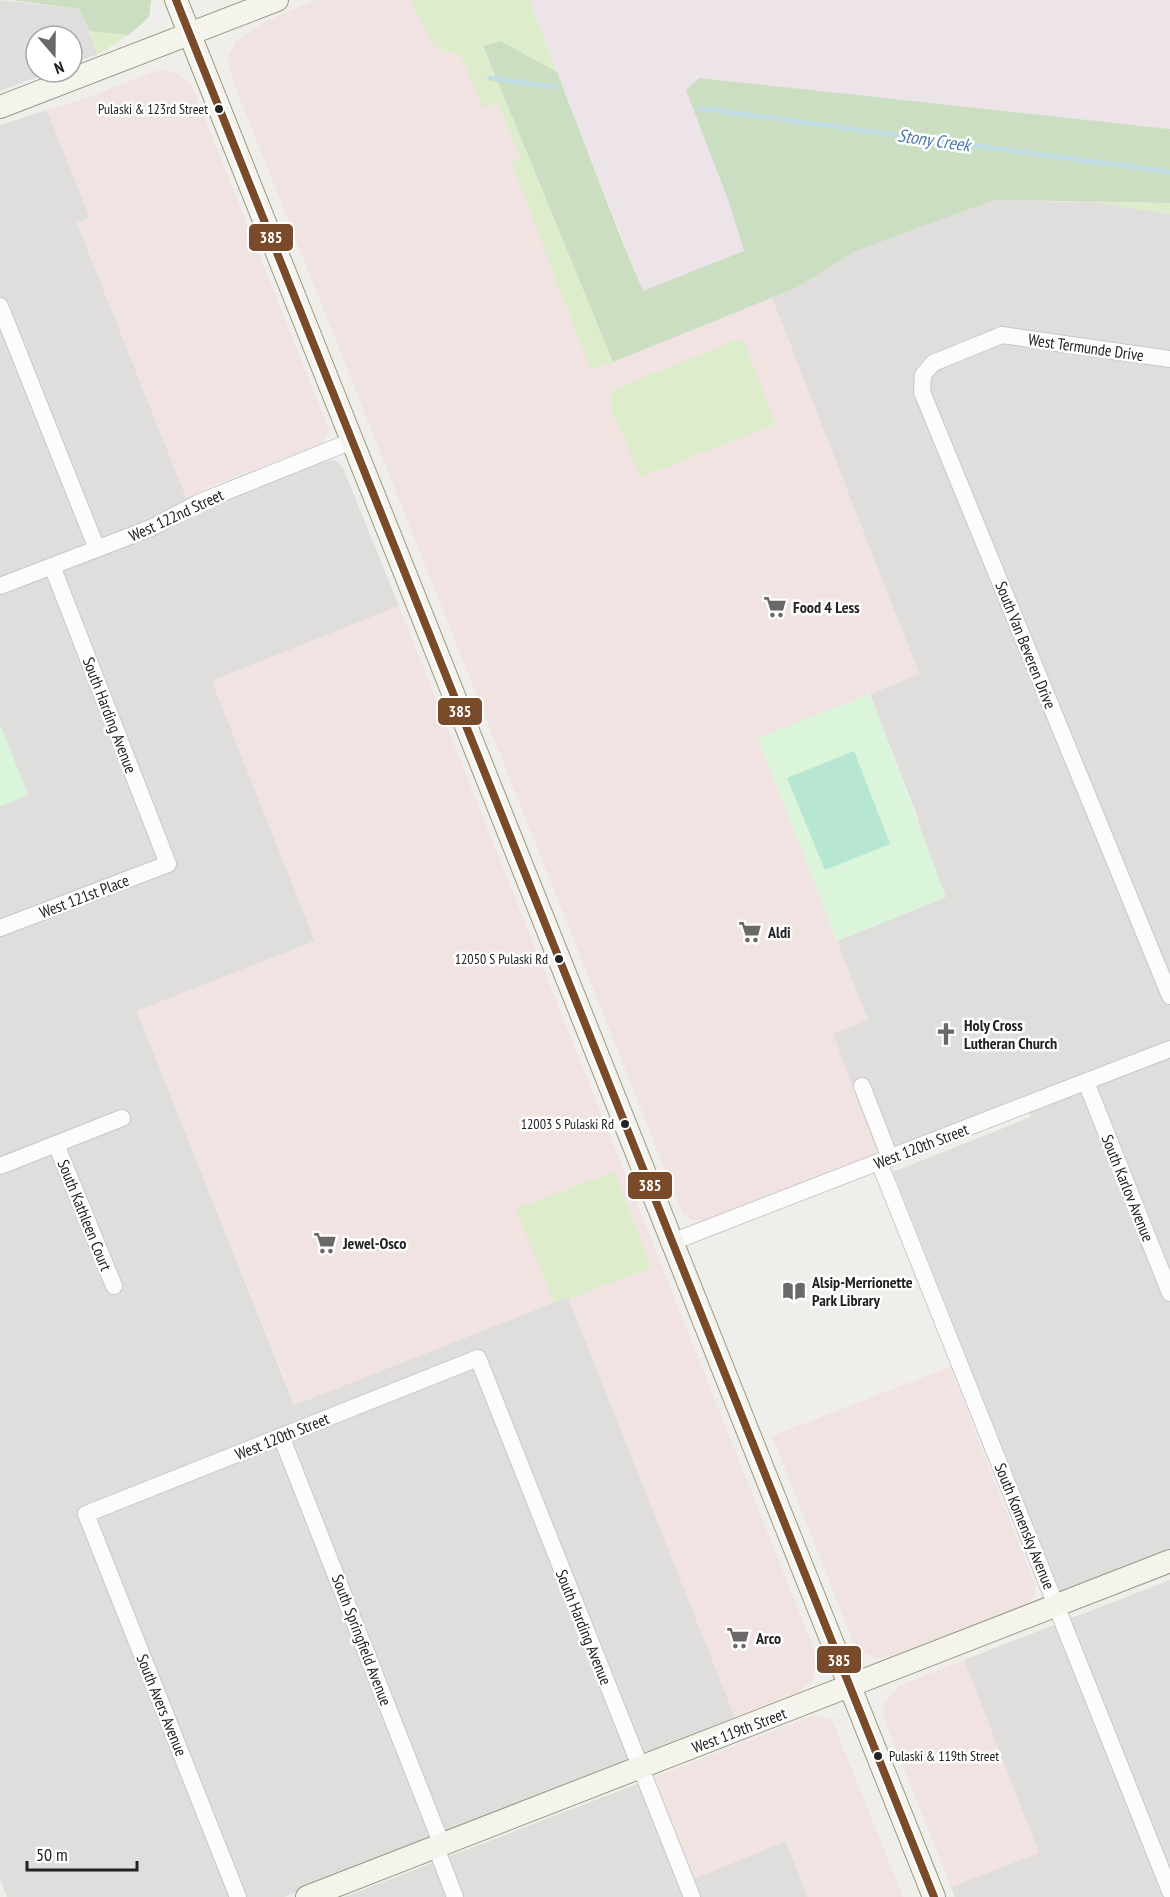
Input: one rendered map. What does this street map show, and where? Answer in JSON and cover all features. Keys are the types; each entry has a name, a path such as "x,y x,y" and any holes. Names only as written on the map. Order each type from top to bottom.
{"main road":[{"path":"176,0 934,1897"},
{"path":"0,107 277,0"},
{"name":"West 119th Street","path":"307,1897 1170,1561"}],"street":[{"path":"0,306 97,549"},
{"name":"West Termunde Drive","path":"1002,335 1170,359"},
{"name":"South Van Beveren Drive","path":"1002,335 933,363 923,375 922,392 1170,996"},
{"name":"West 122nd Street","path":"0,586 151,528 200,502 352,441"},
{"name":"South Harding Avenue","path":"52,566 168,864"},
{"name":"West 121st Place","path":"0,928 168,864"},
{"name":"West 120th Street","path":"672,1242 1170,1049"},
{"name":"South Karlov Avenue","path":"1086,1082 1170,1293"},
{"name":"South Komensky Avenue","path":"862,1086 885,1160 1056,1605 1170,1891"},
{"path":"0,1166 122,1118"},
{"name":"South Kathleen Court","path":"56,1144 114,1286"},
{"name":"West 120th Street","path":"86,1514 478,1358"},
{"name":"South Harding Avenue","path":"478,1358 692,1897"},
{"name":"South Springfield Avenue","path":"281,1436 439,1846 455,1897"},
{"name":"South Avers Avenue","path":"86,1514 238,1897"}],"shaded area":[{"path":"0,0 79,9 98,54 84,59 84,24 24,24 24,82 0,91"},
{"path":"315,0 412,0 415,10 447,52 460,54 483,107 498,102 521,159 511,164 595,369 772,298 919,674 758,739 868,1020 833,1034 878,1155 706,1220 693,1220 683,1215 232,79 228,58 236,41 267,21"},
{"path":"529,0 1170,0 1170,129 699,79 744,252 643,291"},
{"path":"168,70 179,75 192,86 329,430 323,443 211,486 187,499 77,222 90,217 47,110 156,71"},
{"path":"47,110 90,217 77,223 194,517 230,498 326,461 338,462 343,468 399,606 212,681 315,941 137,1011 294,1405 568,1297 735,1717 465,1827 284,1897 7,1897 0,1879 0,806 28,795 0,725 0,125"},
{"path":"995,200 1093,202 1170,214 1170,1550 1060,1592 893,1172 1031,1117 916,823 919,821 870,694 919,674 772,298 796,288 856,251"},
{"path":"399,606 816,1654 815,1671 811,1682 799,1692 735,1717 568,1297 295,1405 137,1011 315,941 212,681"},
{"path":"946,897 1024,1098 915,1140 837,941"},
{"path":"868,1020 915,1140 878,1155 832,1034"},
{"path":"950,1367 1035,1585 1035,1595 1029,1603 888,1657 877,1658 864,1653 854,1644 772,1436"},
{"path":"1170,1580 1170,1897 955,1897 951,1887 1038,1853 964,1660"},
{"path":"964,1660 1039,1853 951,1887 884,1719 884,1705 901,1685"},
{"path":"814,1715 832,1720 903,1897 808,1897 786,1841 692,1880 650,1779"},
{"path":"650,1779 786,1841 808,1897 344,1897"}],"green space":[{"path":"11,0 151,1 149,17 129,35 89,31 79,9"},
{"path":"412,0 529,0 557,72 500,41 483,47 613,362 595,369 589,365 511,163 521,159 498,103 483,108 460,55 435,47"},
{"path":"89,31 129,35 98,54"},
{"path":"500,41 557,72 643,291 744,251 730,205 686,90 699,78 1170,129 1170,203 995,200 856,251 796,288 613,362 483,46"},
{"path":"1093,202 1170,203 1170,214"},
{"path":"742,340 745,344 775,422 772,426 640,476 610,407 611,394 617,388"},
{"path":"870,694 946,897 837,941 758,738"},
{"path":"0,725 28,795 0,806"},
{"path":"854,751 890,844 825,870 787,778"},
{"path":"615,1173 651,1268 554,1303 516,1211 518,1208"}],"waterway":[{"name":"Stony Creek","path":"490,78 555,87"},
{"name":"Stony Creek","path":"698,108 1170,172"}],"transit line":[{"name":"385","path":"176,0 934,1897"}],"place":[{"name":"Pulaski & 123rd Street","path":"219,109"},
{"name":"Food 4 Less","path":"775,607"},
{"name":"Aldi","path":"750,932"},
{"name":"12050 S Pulaski Rd","path":"559,959"},
{"name":"Holy Cross Lutheran Church","path":"946,1034"},
{"name":"12003 S Pulaski Rd","path":"625,1124"},
{"name":"Jewel-Osco","path":"325,1243"},
{"name":"Alsip-Merrionette Park Library","path":"794,1291"},
{"name":"Arco","path":"738,1638"},
{"name":"Pulaski & 119th Street","path":"878,1756"}]}
